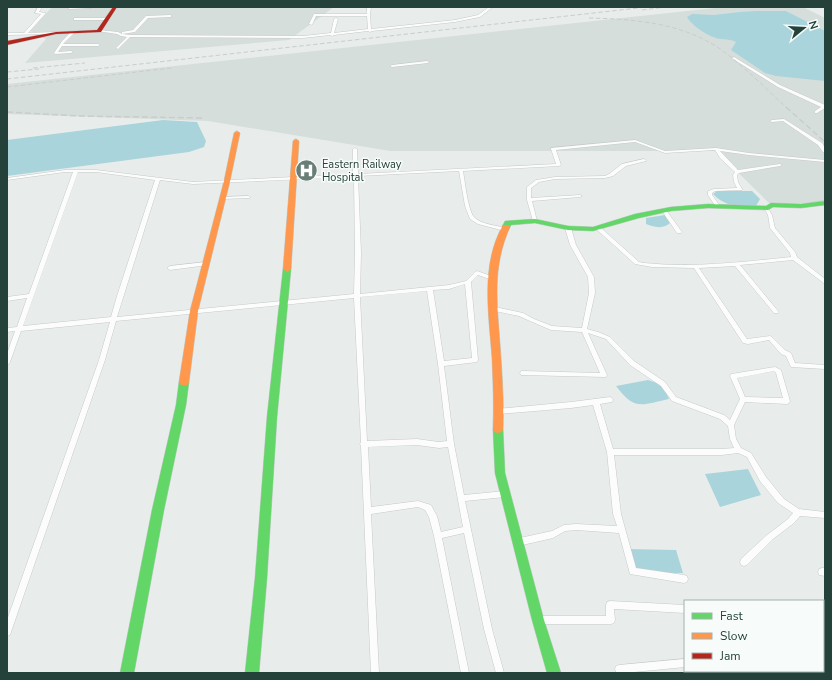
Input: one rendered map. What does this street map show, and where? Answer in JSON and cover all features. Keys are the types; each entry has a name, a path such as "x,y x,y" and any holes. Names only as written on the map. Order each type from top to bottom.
{"street":[{"path":"25,34 44,13 37,13 40,7"},
{"path":"69,8 91,7"},
{"path":"99,31 115,7"},
{"path":"369,7 368,15 370,31"},
{"path":"7,34 99,31 129,36 303,37 434,24 472,18 479,16 491,7"},
{"path":"311,24 315,15 368,15"},
{"path":"122,34 133,32 147,17 170,16"},
{"path":"75,19 108,19"},
{"path":"332,35 336,19"},
{"path":"71,52 56,53 73,32"},
{"path":"7,43 56,33"},
{"path":"118,48 129,36"},
{"path":"61,45 98,45"},
{"path":"734,58 779,86 825,107"},
{"path":"392,66 427,62"},
{"path":"816,112 825,107"},
{"path":"772,121 784,120 820,144 825,151"},
{"path":"127,673 158,510 181,405 194,311 237,133"},
{"path":"252,673 261,578 272,417 284,303 296,141"},
{"path":"566,178 553,149 634,141 666,152 716,149 750,154 825,161"},
{"path":"355,149 358,253 357,295 375,673"},
{"path":"716,149 722,158 737,172"},
{"path":"535,221 529,200 529,187 538,181 566,178 605,177 611,175 624,165 644,160"},
{"path":"7,179 65,171 96,171 193,182 559,165"},
{"path":"737,172 780,165"},
{"path":"461,170 467,206 472,218 480,222 505,229"},
{"path":"7,362 76,171"},
{"path":"718,206 710,195 710,192 714,190 740,188 734,175 737,172"},
{"path":"7,632 102,360 115,319 120,296 158,179"},
{"path":"529,200 580,196"},
{"path":"222,198 248,197"},
{"path":"554,673 538,620 500,473 495,309 492,278 493,261 505,229 508,224 535,221 568,228 598,228 638,216 664,211 718,206 766,208 771,205 801,206 824,203"},
{"path":"766,208 770,215 773,228 793,254 794,258 825,282"},
{"path":"664,211 673,221 679,232"},
{"path":"522,373 604,375 584,330 592,293 591,277 573,245 568,228"},
{"path":"598,228 637,263 645,266 696,267 738,265 794,258"},
{"path":"170,268 206,264"},
{"path":"738,265 776,312"},
{"path":"696,267 745,341 748,342 770,338 783,352 789,355 793,365 825,367"},
{"path":"7,330 449,287 468,282 477,273 492,278"},
{"path":"441,364 476,360 468,282"},
{"path":"430,289 451,444 460,498 488,629 500,673"},
{"path":"7,299 31,296"},
{"path":"495,309 521,314 551,328 584,330 608,338 632,363 663,384 674,398 722,417 731,425"},
{"path":"739,450 733,439 731,425 743,399 733,376 775,369 779,372 787,401 743,399"},
{"path":"499,411 610,400"},
{"path":"596,402 610,452 620,530 633,571 684,578"},
{"path":"363,444 417,442 439,445 451,444"},
{"path":"610,452 722,452 739,450 749,455 763,479 781,501 798,512 825,515"},
{"path":"460,498 505,494"},
{"path":"368,511 418,504 428,507 433,516 438,536 465,673"},
{"path":"744,562 770,536 791,521 798,512"},
{"path":"518,542 553,534 564,528 576,527 620,530"},
{"path":"438,536 467,529"},
{"path":"538,620 612,620 610,605 684,609"},
{"path":"619,669 684,663"}],"shaded area":[{"path":"52,7 334,7 289,40 25,63 46,39 30,31"},
{"path":"724,7 803,7 825,18 825,201 813,203 770,204 716,151 390,151 208,121 7,114 7,84"}],"water":[{"path":"757,11 786,11 825,31 825,81 776,76 765,73 731,50 736,42 707,34 697,28 687,17 692,14 714,15"},
{"path":"163,120 197,122 206,141 204,147 189,152 7,176 7,140"},
{"path":"717,191 752,191 760,199 756,206 733,205 718,199 713,194"},
{"path":"665,215 671,222 668,225 656,227 646,224 646,218"},
{"path":"648,380 663,385 669,399 645,404 634,403 628,399 616,386"},
{"path":"748,469 761,495 720,507 705,474"},
{"path":"626,549 676,550 683,573 645,574 634,568"}],"railway":[{"path":"7,79 647,7"},
{"path":"642,10 666,7"},
{"path":"589,18 641,21 659,24 692,34 723,51 748,71 787,108"},
{"path":"33,68 85,63"},
{"path":"7,87 171,68"},
{"path":"7,72 39,69"},
{"path":"786,107 825,142"},
{"path":"7,112 80,116 202,118"}],"traffic: fast":[{"path":"506,227 508,223 535,221 568,228 593,229 638,216 671,209 708,206 768,208 771,205 801,206 825,203"},
{"path":"252,673 261,578 272,417 287,269"},
{"path":"127,673 158,510 181,405 184,382"},
{"path":"498,429 500,473 538,620 554,673"}],"traffic: slow":[{"path":"184,382 194,311 227,181 237,133"},
{"path":"287,269 296,141"},
{"path":"498,429 498,379 492,287 495,256 499,241 506,227"}],"traffic: jam":[{"path":"7,43 56,33 99,31 115,7"}],"place":[{"name":"Eastern Railway Hospital","path":"307,170"}]}
